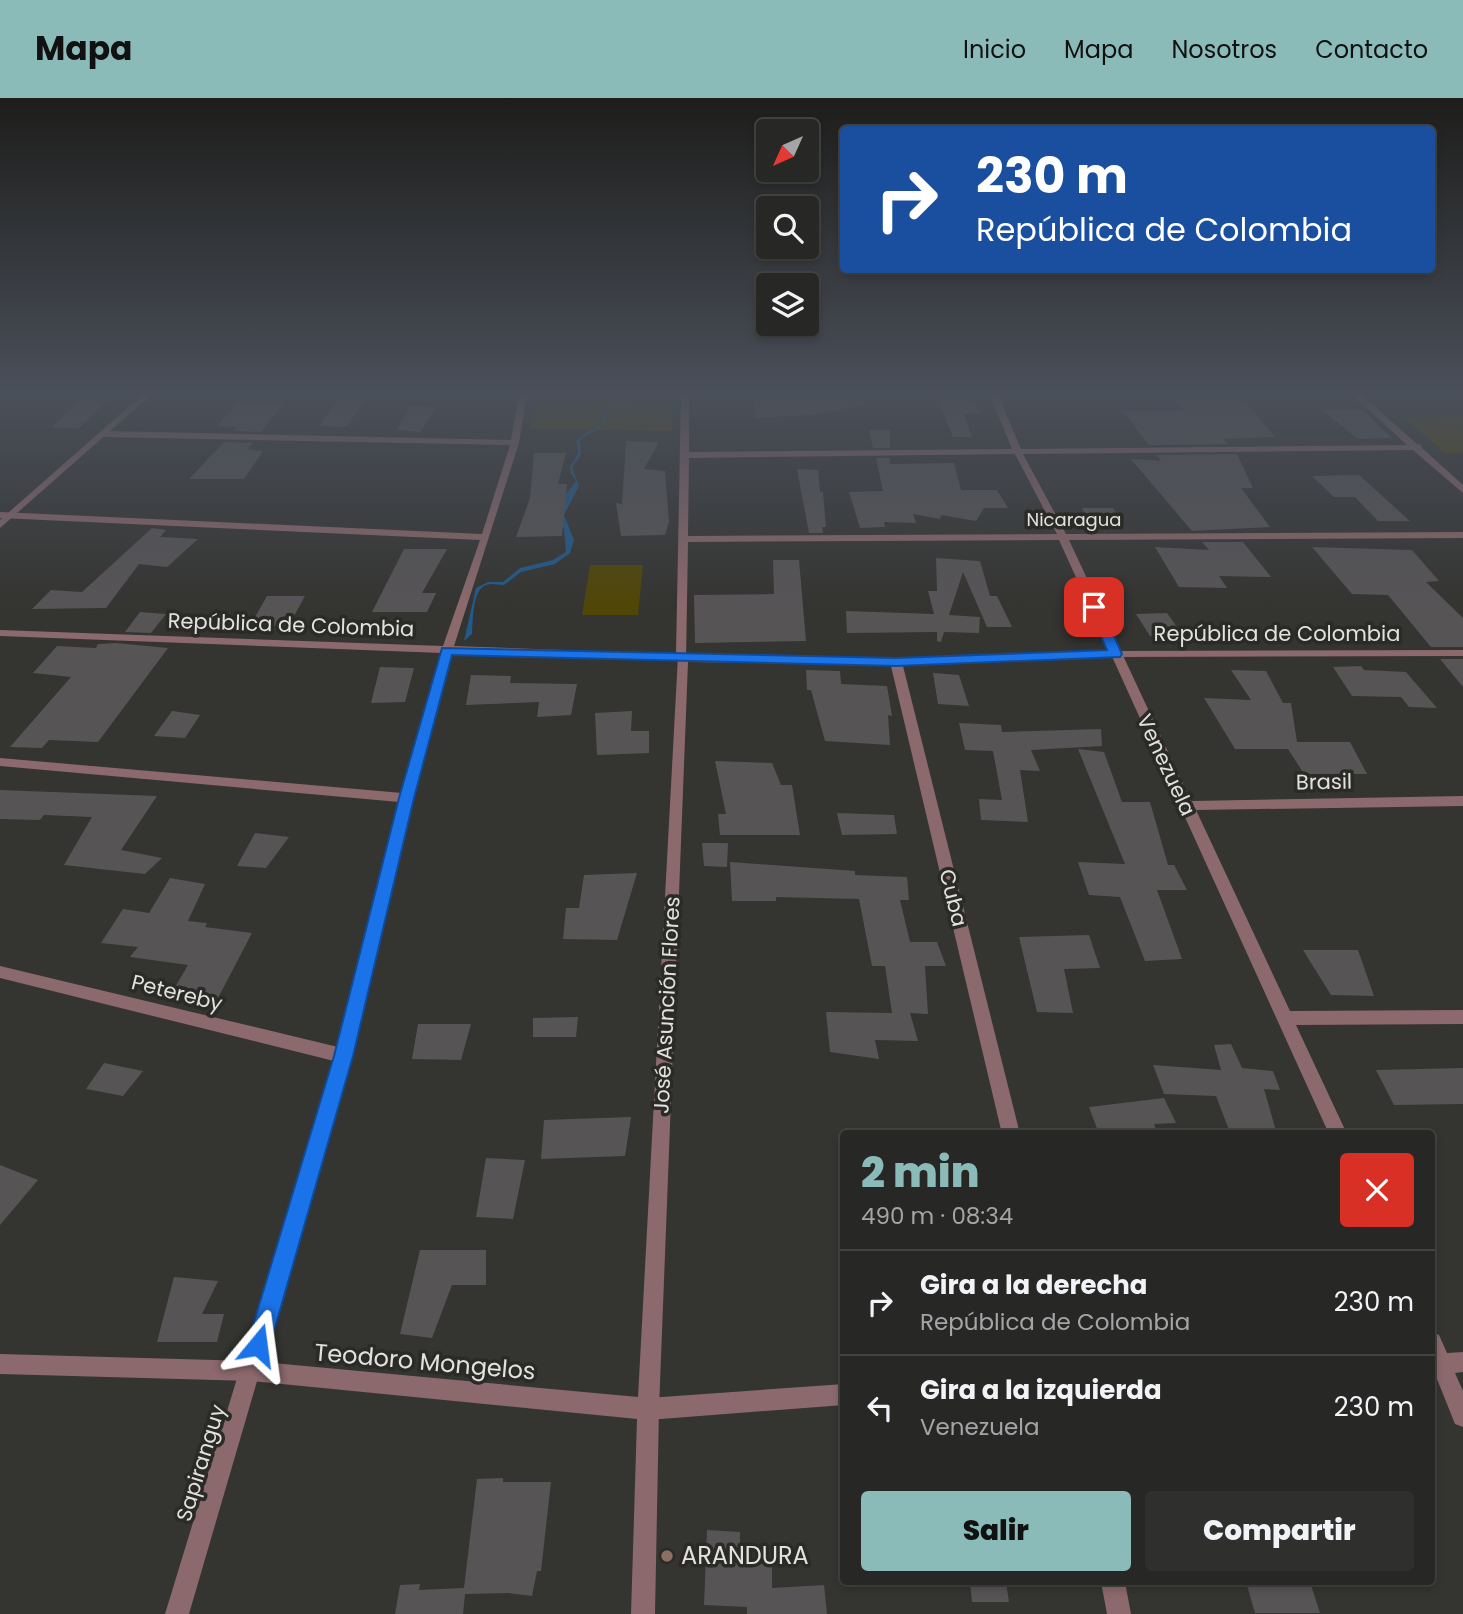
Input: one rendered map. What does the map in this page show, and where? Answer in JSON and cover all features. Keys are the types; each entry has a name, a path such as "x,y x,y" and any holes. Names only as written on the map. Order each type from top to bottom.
{"street":[{"path":"0,525 5,515 65,466"},
{"name":"Sapiranguy","path":"177,1614 344,1056 407,798 447,651 508,466"},
{"name":"José Asunción Flores","path":"643,1614 648,1409 682,658 685,466"},
{"name":"Venezuela","path":"1025,466 1063,537 1185,806 1287,1018 1336,1130"},
{"path":"1438,466 1463,490"},
{"path":"5,515 486,537"},
{"name":"Nicaragua","path":"685,539 1463,535"},
{"name":"República de Colombia","path":"0,633 447,651 896,662 1115,654 1463,653"},
{"name":"Cuba","path":"896,662 1009,1130"},
{"path":"0,762 407,798"},
{"name":"Brasil","path":"1185,806 1463,801"},
{"name":"Petereby","path":"0,972 344,1056"},
{"path":"1287,1018 1463,1017"},
{"path":"1463,1362 1436,1364 1463,1416"},
{"name":"Teodoro Mongelos","path":"0,1364 251,1371 648,1409 840,1394"},
{"path":"1114,1585 1119,1614"}],"shaded area":[{"path":"590,565 643,565 638,615 582,615"}],"water":[{"path":"571,466 579,486 564,515 574,540 570,553 555,564 521,572 504,585 488,584 481,588 474,607 472,634 464,641 476,588 488,582 503,582 520,568 553,560 566,552 564,529 559,521 566,494 576,481"}],"building":[{"path":"202,466 253,466 244,479 189,479"},
{"path":"533,466 563,466 558,484 567,484 562,536 516,537 530,498"},
{"path":"624,466 646,466 644,469 665,471 669,522 665,535 621,536 616,503 622,504"},
{"path":"878,466 955,466 961,490 997,490 1008,508 984,508 976,521 913,514 916,523 884,522 885,527 860,528 849,492 883,491"},
{"path":"1137,466 1243,466 1253,488 1241,488 1270,527 1192,531"},
{"path":"797,469 818,470 826,527 822,527 823,533 809,533"},
{"path":"1359,475 1410,521 1378,521 1355,497 1334,497 1312,476"},
{"path":"1082,508 1113,508 1124,527 1091,527"},
{"path":"152,528 166,530 160,537 198,539 167,567 139,564 106,608 32,609 51,590 82,592"},
{"path":"1202,542 1243,542 1271,577 1219,576 1227,588 1179,587 1155,547 1209,550"},
{"path":"1312,547 1412,550 1439,581 1426,582 1463,618 1463,647 1431,647 1388,595 1352,594"},
{"path":"404,549 447,549 422,593 436,593 427,612 372,612"},
{"path":"936,558 980,561 990,596 997,596 1012,627 987,627 963,572 949,615 980,617 979,633 944,632 941,642 937,641 937,632 847,633 846,611 934,614 928,591 937,591"},
{"path":"773,560 799,560 806,641 695,643 694,595 774,594"},
{"path":"267,596 305,596 288,627 251,624"},
{"path":"140,612 166,614 151,633 125,632"},
{"path":"1167,613 1182,634 1150,636 1136,614"},
{"path":"98,644 168,648 98,742 49,740 42,748 10,747 71,677 33,673 57,646 96,648"},
{"path":"1440,659 1463,659 1463,687"},
{"path":"1361,666 1364,670 1406,672 1437,708 1409,707 1401,697 1352,696 1333,667"},
{"path":"380,667 414,668 405,702 371,703"},
{"path":"806,670 840,671 841,684 887,686 892,716 888,715 890,745 825,741 811,690 807,690"},
{"path":"1231,670 1266,671 1283,703 1291,703 1297,742 1350,742 1367,774 1304,774 1288,749 1235,749 1204,698 1251,700"},
{"path":"933,673 959,675 969,706 938,704"},
{"path":"471,675 511,676 510,683 577,684 571,715 537,717 539,702 466,705"},
{"path":"172,711 200,715 185,738 154,736"},
{"path":"632,711 631,731 649,731 649,753 597,755 595,713"},
{"path":"959,723 1001,725 1002,732 1101,729 1102,746 1031,750 1040,771 1020,770 1028,822 981,820 979,799 1002,800 993,751 965,750"},
{"path":"1078,749 1104,752 1122,802 1150,802 1168,865 1174,865 1187,890 1157,890 1182,959 1145,961 1120,897 1089,895 1078,862 1125,864"},
{"path":"715,761 772,763 781,785 792,785 800,835 720,835 718,814 726,814"},
{"path":"0,790 157,796 121,850 162,858 145,874 64,865 92,817 44,815 40,820 0,819"},
{"path":"837,813 894,815 897,834 842,835"},
{"path":"255,833 289,837 266,868 237,866"},
{"path":"702,843 728,843 727,867 704,866"},
{"path":"730,862 855,871 855,875 907,877 909,900 900,900 910,942 937,942 946,966 925,966 928,1014 910,1013 918,1041 875,1040 879,1059 830,1052 826,1012 892,1013 885,966 872,966 859,899 776,897 776,901 732,901"},
{"path":"637,873 617,940 563,939 566,908 579,908 584,875"},
{"path":"170,878 205,884 188,921 207,923 205,927 252,933 218,998 174,989 188,965 130,957 138,947 101,943 123,909 149,913"},
{"path":"1089,935 1100,968 1064,969 1073,1013 1037,1012 1019,937"},
{"path":"1303,950 1358,950 1374,996 1331,995"},
{"path":"578,1017 576,1037 533,1037 533,1018"},
{"path":"418,1024 471,1024 461,1060 412,1059"},
{"path":"1231,1044 1242,1068 1273,1071 1280,1090 1264,1089 1276,1130 1229,1130 1216,1096 1164,1094 1153,1065 1221,1070 1214,1045"},
{"path":"104,1063 143,1071 123,1096 86,1089"},
{"path":"1463,1068 1463,1104 1394,1105 1376,1070"},
{"path":"1164,1098 1176,1123 1154,1124 1156,1130 1098,1130 1089,1107"},
{"path":"631,1117 625,1156 541,1159 544,1120"},
{"path":"486,1158 525,1160 513,1219 476,1217"},
{"path":"0,1165 38,1180 0,1225"},
{"path":"420,1250 486,1250 486,1285 452,1285 432,1338 400,1334"},
{"path":"174,1277 218,1281 202,1314 224,1314 217,1342 157,1342"},
{"path":"503,1478 503,1482 551,1482 541,1571 537,1571 532,1596 508,1593 465,1594 463,1614 395,1614 400,1585 420,1584 419,1590 464,1588 477,1479"},
{"path":"707,1530 740,1532 740,1563 772,1564 772,1588 824,1585 827,1614 747,1614 747,1607 704,1605"},
{"path":"970,1585 1006,1585 1009,1602 972,1602"},
{"path":"1247,1585 1311,1585 1320,1613 1255,1613"}],"place":[{"name":"ARANDURA","path":"667,1556"}],"route":[{"path":"258,1345 344,1056 407,798 447,651 896,662 1115,654 1094,607"}]}
